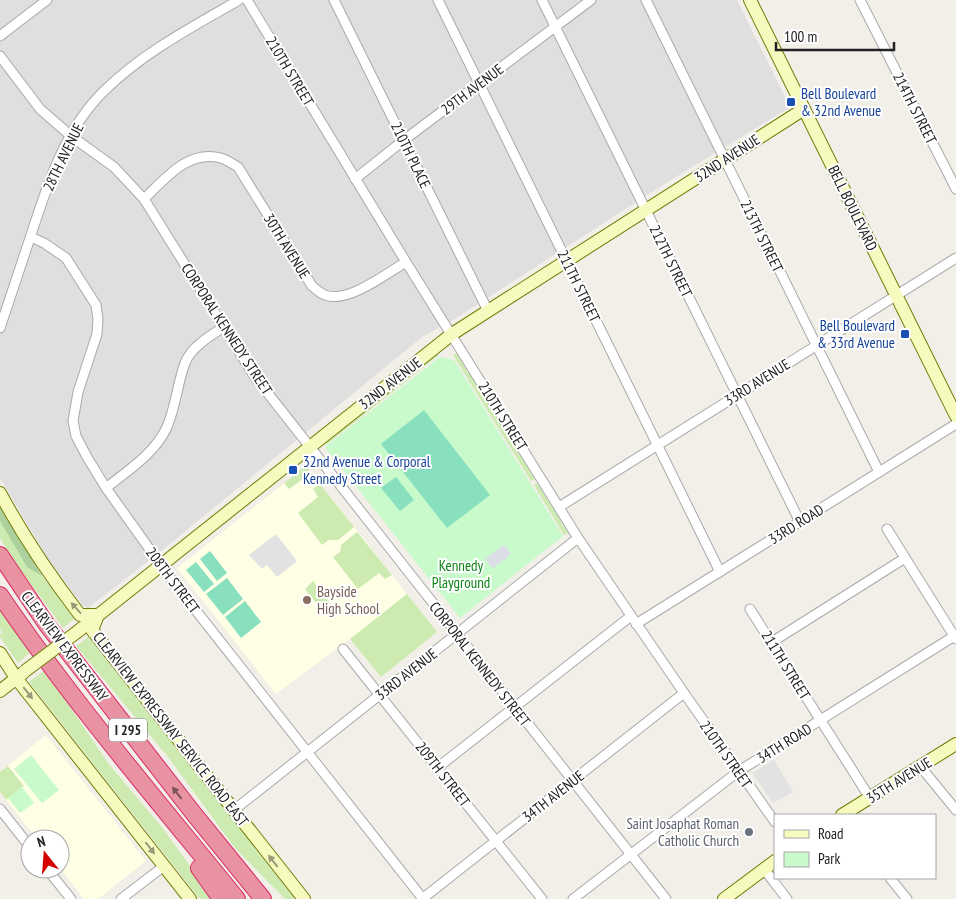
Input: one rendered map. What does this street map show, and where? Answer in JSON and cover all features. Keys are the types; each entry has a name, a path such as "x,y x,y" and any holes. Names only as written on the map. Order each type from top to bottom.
{"highway":[{"name":"CLEARVIEW EXPRESSWAY","path":"0,555 47,626 263,899"},
{"name":"CLEARVIEW EXPRESSWAY","path":"0,595 28,636 130,767 237,899"},
{"path":"130,767 221,899"},
{"path":"194,814 274,899"}],"street":[{"path":"0,36 47,0"},
{"name":"28TH AVENUE","path":"0,328 46,189 71,136 82,119 103,92 129,68 166,42 239,0"},
{"name":"210TH STREET","path":"247,0 406,262 578,538 774,821"},
{"name":"210TH PLACE","path":"334,0 488,311"},
{"name":"211TH STREET","path":"438,0 720,572"},
{"name":"212TH STREET","path":"542,0 800,522"},
{"name":"29TH AVENUE","path":"355,179 591,0"},
{"name":"213TH STREET","path":"646,0 879,472"},
{"name":"BELL BOULEVARD","path":"750,0 956,416"},
{"name":"214TH STREET","path":"860,0 956,189"},
{"name":"CORPORAL KENNEDY STREET","path":"0,56 40,109 71,136 114,167 144,199 255,377 666,899"},
{"name":"32ND AVENUE","path":"0,691 452,334 804,109"},
{"name":"30TH AVENUE","path":"144,199 178,167 195,158 211,156 223,158 238,167 312,286 326,296 340,296 353,292 406,262"},
{"name":"208TH STREET","path":"31,237 44,242 66,258 96,305 98,319 97,334 78,392 73,421 76,436 83,450 106,488 161,565 423,899"},
{"name":"33RD AVENUE","path":"559,507 956,258"},
{"path":"106,488 141,460 156,445 166,429 177,398 186,361 209,336 224,327"},
{"name":"33RD ROAD","path":"636,624 956,424"},
{"name":"CLEARVIEW EXPRESSWAY SERVICE ROAD EAST","path":"0,493 14,519 56,584 80,614 98,615 92,630 304,899"},
{"path":"887,529 955,637"},
{"name":"33RD AVENUE","path":"234,810 578,538"},
{"path":"772,642 905,558"},
{"name":"211TH STREET","path":"750,609 870,798"},
{"path":"438,768 631,616"},
{"name":"34TH ROAD","path":"573,899 739,771 955,637"},
{"name":"209TH STREET","path":"343,649 542,899"},
{"path":"0,653 20,674 190,899"},
{"name":"34TH AVENUE","path":"423,899 684,693"},
{"name":"35TH AVENUE","path":"844,814 956,744"},
{"path":"920,766 956,810"},
{"path":"0,809 20,834"},
{"path":"724,899 774,862"},
{"path":"121,899 164,866"},
{"path":"764,869 787,899"},
{"path":"55,879 71,899"},
{"path":"891,879 907,899"}],"shaded area":[{"path":"0,0 737,0 790,107 666,183 453,320 422,337 165,548 88,608 82,605 48,559 0,478"},
{"name":"Bayside High School","path":"306,466 437,632 381,677 350,639 276,694 177,568"},
{"path":"276,534 297,561 277,577 267,565 262,569 249,555"},
{"path":"504,545 511,554 493,568 485,559"},
{"path":"46,735 146,861 98,899 84,899 69,879 70,829 29,829 0,792 0,772"},
{"path":"774,760 793,792 773,803 752,773"}],"green space":[{"path":"457,353 466,371 469,372 519,452 517,454 520,455 535,479 531,481 453,355"},
{"path":"439,355 326,445 325,443"},
{"name":"Kennedy Playground","path":"440,357 454,360 563,536 460,618 325,447"},
{"path":"424,410 490,495 447,528 381,444"},
{"path":"306,466 317,480 310,485 304,478 289,489 284,483"},
{"path":"396,477 414,500 400,511 381,488"},
{"path":"537,483 562,523 561,525 563,525 568,533 564,535 534,485"},
{"path":"320,484 354,527 338,540 329,540 322,545 298,513 318,497 313,489"},
{"path":"0,506 42,576 74,619 63,628 9,554 0,538"},
{"path":"0,506 42,576 27,567 0,521"},
{"path":"357,532 392,575 385,579 379,573 358,589 333,557 340,552 341,545"},
{"path":"210,551 227,573 217,581 200,559"},
{"path":"196,562 214,584 204,592 186,570"},
{"path":"227,578 243,599 223,615 206,594"},
{"path":"313,581 331,604 322,611 305,589"},
{"path":"407,594 437,632 381,677 350,639"},
{"path":"245,601 261,622 241,638 225,617"},
{"path":"0,608 31,652 18,663 0,637 0,633 3,635 0,628"},
{"path":"88,637 295,899 285,899 235,848 168,757 76,646"},
{"path":"45,670 108,763 161,826 214,899 200,899 29,682"},
{"path":"31,755 59,790 42,803 14,769"},
{"path":"8,766 24,786 6,800 0,792 0,772"},
{"path":"22,787 34,803 20,813 8,798"}],"place":[{"name":"Bell Boulevard & 32nd Avenue","path":"791,102"},
{"name":"Bell Boulevard & 33rd Avenue","path":"905,334"},
{"name":"32nd Avenue & Corporal Kennedy Street","path":"293,470"},
{"name":"Bayside High School","path":"307,600"},
{"name":"Saint Josaphat Roman Catholic Church","path":"749,832"}]}
